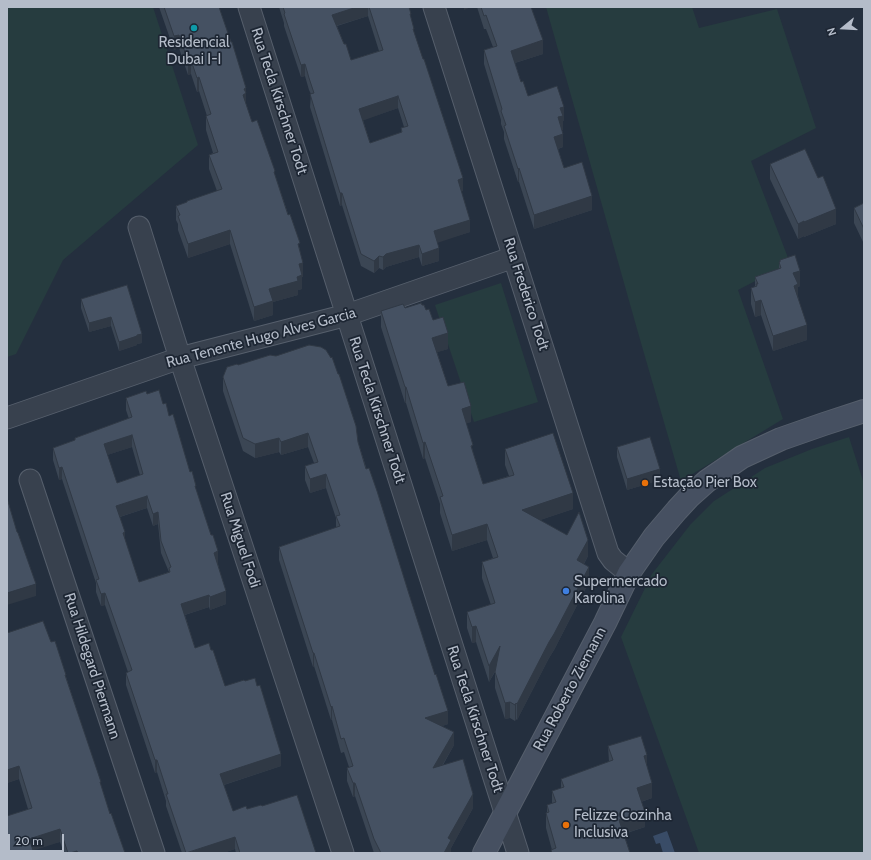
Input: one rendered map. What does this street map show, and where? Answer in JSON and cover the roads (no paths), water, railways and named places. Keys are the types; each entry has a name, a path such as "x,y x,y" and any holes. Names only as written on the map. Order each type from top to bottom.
{"main road":[{"name":"Rua Roberto Ziemann","path":"484,853 605,623 629,573 654,536 689,497 707,481 742,457 781,440 864,411"}],"street":[{"name":"Rua Tecla Kirschner Todt","path":"249,7 518,853"},
{"name":"Rua Frederico Todt","path":"434,7 608,553 613,560 629,573"},
{"name":"Rua Miguel Fodi","path":"139,227 180,358 343,853"},
{"name":"Rua Tenente Hugo Alves Garcia","path":"7,418 180,358 347,315 514,257"},
{"name":"Rua Hildegard Piermann","path":"30,480 154,853"}],"water":[{"path":"667,831 675,853 663,853 660,843 656,844 653,836"}],"place":[{"name":"Residencial Dubai I-I","path":"194,28"},
{"name":"Estação Pier Box","path":"645,483"},
{"name":"Supermercado Karolina","path":"566,591"},
{"name":"Felizze Cozinha Inclusiva","path":"566,825"}]}
